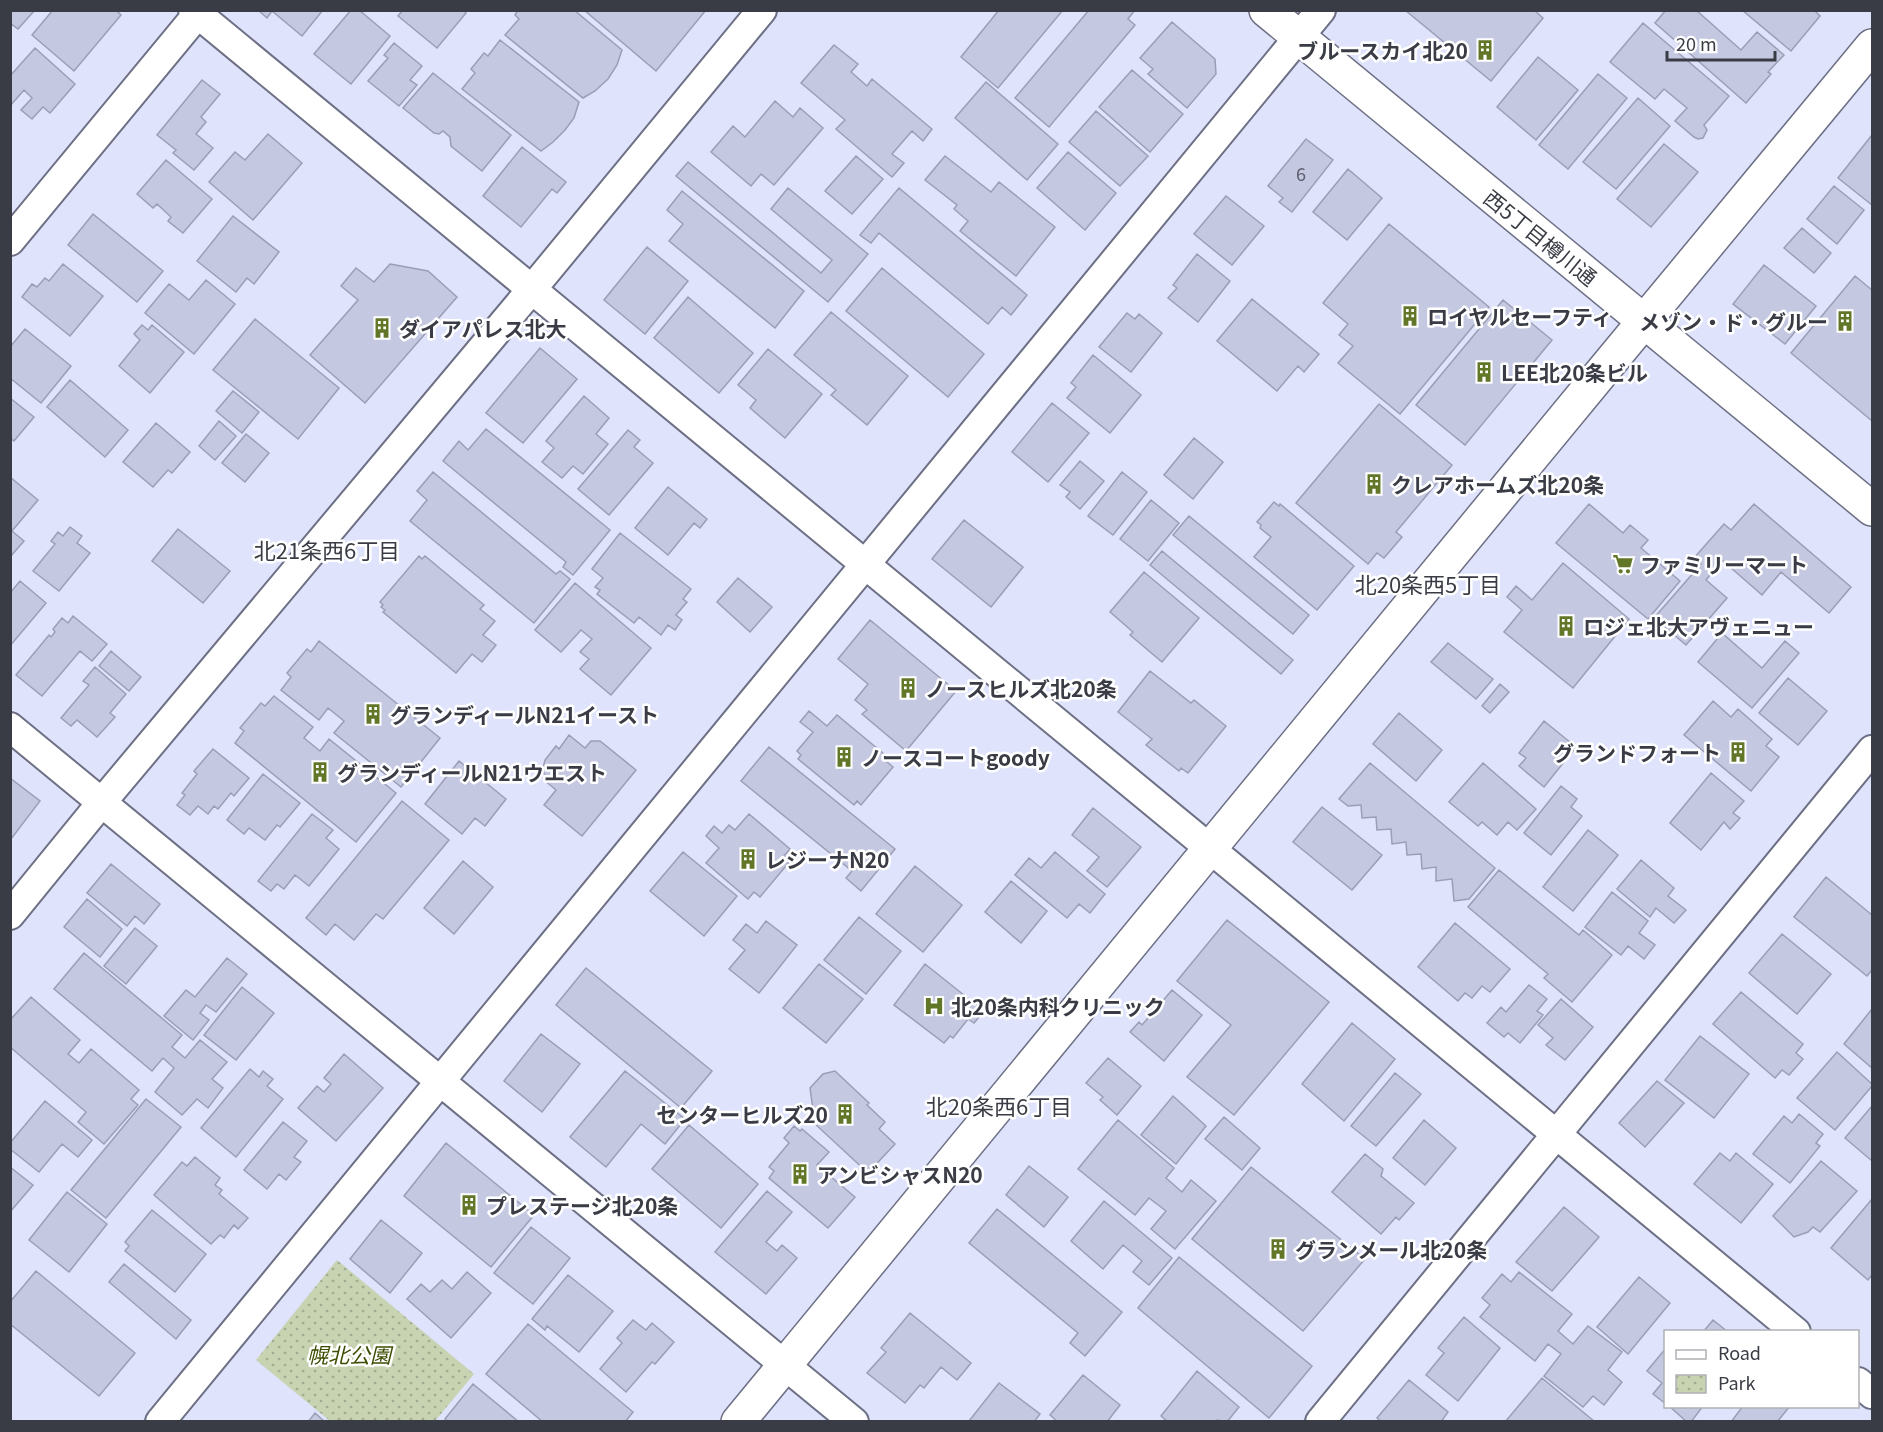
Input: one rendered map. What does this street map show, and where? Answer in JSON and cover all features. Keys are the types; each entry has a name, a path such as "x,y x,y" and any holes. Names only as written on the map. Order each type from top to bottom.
{"street":[{"path":"10,915 102,802 532,290 762,10"},
{"name":"西5丁目樽川通","path":"1266,10 1872,509"},
{"path":"160,1422 1322,10"},
{"path":"10,241 197,12 1558,1133 1794,1330"},
{"path":"738,1422 1872,46"},
{"path":"10,727 854,1422"},
{"path":"1320,1422 1872,750"},
{"path":"1859,1384 1872,1394"}],"green space":[{"name":"幌北公園","path":"337,1260 474,1374 435,1421 330,1421 256,1360"}],"building":[{"path":"10,10 35,10 18,29 10,23"},
{"path":"53,10 116,10 121,15 74,71 32,35"},
{"path":"258,10 323,10 302,36 272,11 267,18"},
{"path":"351,10 359,10 390,36 351,84 314,54"},
{"path":"403,10 463,10 466,13 437,48 398,16"},
{"path":"518,10 574,10 622,50 617,65 608,79 583,98 505,35 519,19 515,15"},
{"path":"584,10 706,10 656,71"},
{"path":"999,10 1063,10 998,88 961,57"},
{"path":"1089,10 1135,10 1128,19 1135,25 1049,127 1015,98"},
{"name":"ブルースカイ北20","path":"1405,10 1534,10 1543,18 1491,81"},
{"path":"1666,10 1696,10 1741,50 1757,32 1784,55 1768,72 1771,74 1746,103 1655,23"},
{"path":"1742,10 1814,10 1820,16 1791,51"},
{"path":"1172,22 1215,59 1216,74 1187,108 1148,74 1153,69 1140,58"},
{"path":"1643,23 1729,96 1704,125 1707,130 1703,138 1694,137 1675,121 1687,108 1664,89 1655,99 1610,62"},
{"path":"500,40 579,102 574,118 565,130 541,151 462,89 475,73 471,69 484,53 488,56"},
{"path":"394,43 422,66 410,80 417,85 399,106 368,81 388,58 384,55"},
{"path":"834,45 858,64 851,72 867,86 872,79 932,129 923,141 912,131 892,154 904,163 892,177 836,129 845,120 801,83"},
{"path":"35,48 75,84 50,113 43,107 32,119 21,110 32,98 24,90 10,106 10,76"},
{"path":"1538,57 1578,90 1536,140 1497,107"},
{"path":"1132,70 1183,114 1150,152 1099,107"},
{"path":"433,73 511,135 482,171 451,146 450,137 443,131 439,134 434,133 403,108"},
{"path":"1598,74 1627,98 1568,169 1539,145"},
{"path":"202,80 220,94 201,117 206,122 196,134 213,148 194,170 173,153 176,150 157,135"},
{"path":"986,82 1058,144 1027,180 955,118"},
{"path":"1638,98 1670,126 1616,189 1583,162"},
{"path":"775,101 793,117 800,108 823,128 774,185 761,174 751,186 711,152 733,126 745,137"},
{"path":"1096,111 1148,156 1120,186 1069,142"},
{"path":"268,134 302,163 253,220 209,182 235,152 245,160"},
{"path":"1872,135 1872,205 1838,178"},
{"path":"1306,139 1333,160 1292,212 1279,202 1283,198 1268,186"},
{"path":"1664,144 1698,172 1651,227 1617,199"},
{"path":"522,147 566,182 557,193 552,189 521,227 483,196"},
{"path":"1068,152 1116,193 1085,230 1037,188"},
{"path":"856,156 883,179 852,214 825,191"},
{"path":"945,156 991,192 999,182 1055,227 1016,276 960,231 968,221 954,209 957,205 925,180"},
{"path":"166,160 212,199 183,233 168,221 171,217 157,204 153,208 137,194"},
{"path":"688,162 821,273 832,260 771,209 788,188 868,254 828,302 676,176"},
{"path":"1348,169 1382,198 1347,240 1313,212"},
{"path":"1834,186 1864,210 1837,244 1807,219"},
{"path":"899,188 1027,295 1011,315 1002,307 988,324 879,233 871,243 860,235"},
{"path":"682,191 804,291 775,328 669,241 683,224 667,210"},
{"path":"1226,196 1264,226 1232,265 1194,234"},
{"path":"93,214 163,271 137,302 68,245"},
{"path":"233,216 279,252 254,284 247,278 236,292 197,261"},
{"name":"ロイヤルセーフティ","path":"1389,224 1489,307 1400,414 1338,363 1353,346 1339,335 1348,324 1323,303"},
{"path":"1802,228 1831,253 1814,273 1784,248"},
{"path":"647,247 688,281 645,334 604,300"},
{"path":"1197,254 1230,281 1198,322 1168,298 1177,288 1173,285"},
{"path":"63,264 103,296 70,336 22,297 32,284 37,287 45,278 49,281"},
{"name":"ダイアパレス北大","path":"390,264 428,271 457,297 365,403 310,355 358,300 341,286 356,268 374,282"},
{"path":"1764,265 1816,306 1785,344 1733,304"},
{"path":"882,268 984,354 948,397 846,311"},
{"name":"メゾン・ド・グルー","path":"1855,276 1872,290 1872,421 1791,353"},
{"path":"206,280 235,304 194,354 145,313 169,284 189,300"},
{"path":"688,297 753,353 719,393 654,338"},
{"path":"1252,299 1319,354 1304,372 1298,366 1277,391 1217,341"},
{"name":"LEE北20条ビル","path":"1503,300 1552,340 1465,445 1416,405"},
{"path":"831,312 908,376 867,425 831,395 836,390 794,355"},
{"path":"1127,313 1135,319 1139,314 1162,333 1131,372 1099,347"},
{"path":"255,319 339,388 298,439 213,370"},
{"path":"142,325 148,330 152,325 184,352 150,393 119,366 140,340 134,334"},
{"path":"25,329 71,366 41,403 10,378 10,347"},
{"path":"540,348 577,379 523,443 486,413"},
{"path":"768,349 822,394 785,438 750,408 756,400 738,385"},
{"path":"1093,355 1141,395 1110,433 1067,398 1076,387 1071,383"},
{"path":"70,380 128,430 105,457 47,407"},
{"path":"233,391 259,412 242,433 216,411"},
{"path":"584,396 609,418 596,434 608,444 583,474 573,466 562,478 542,462 554,448 546,441"},
{"path":"10,398 34,417 14,441 10,438"},
{"path":"1052,403 1089,433 1048,482 1012,452"},
{"name":"クレアホームズ北20条","path":"1379,404 1452,465 1396,532 1402,537 1384,558 1377,553 1368,564 1296,503"},
{"path":"219,421 236,436 215,460 199,446"},
{"path":"156,423 190,452 172,473 168,470 153,487 123,462"},
{"path":"486,429 610,530 573,575 563,567 566,562 443,461 459,441 468,450"},
{"path":"628,430 640,440 634,447 653,463 609,515 578,489"},
{"path":"246,434 269,453 245,482 222,463"},
{"path":"1194,438 1223,462 1193,499 1164,475"},
{"path":"1080,461 1104,481 1080,509 1066,497 1070,492 1060,485"},
{"path":"433,472 556,574 560,571 570,579 534,623 410,521 427,500 417,491"},
{"path":"1122,472 1147,492 1113,535 1088,516"},
{"path":"10,477 38,500 12,531 24,541 10,557"},
{"path":"668,487 707,519 700,528 694,523 668,555 635,528"},
{"path":"1151,500 1179,523 1148,561 1120,539"},
{"path":"1274,502 1279,506 1280,504 1354,566 1317,610 1254,557 1271,537 1260,528 1261,525 1257,522"},
{"path":"1589,504 1623,533 1630,525 1648,540 1641,548 1680,581 1648,619 1556,543"},
{"path":"1754,504 1851,587 1829,613 1781,572 1762,595 1722,560 1706,580 1727,598 1686,645 1654,618 1701,564 1694,558 1724,524 1731,530"},
{"path":"1189,516 1309,615 1293,634 1173,535"},
{"path":"964,520 1023,567 991,607 932,559"},
{"path":"70,527 82,536 77,543 90,553 59,591 33,571 55,544 51,541 58,532 63,536"},
{"path":"178,529 230,571 203,603 152,561"},
{"path":"620,533 691,589 683,599 687,602 676,615 682,620 675,630 668,625 661,635 639,617 634,623 597,594 600,590 595,587 603,578 592,569"},
{"path":"1162,551 1293,660 1281,674 1150,565"},
{"path":"419,556 422,559 425,556 484,605 480,609 495,621 483,635 496,645 482,662 472,654 456,673 383,612 385,610 381,607 383,605 380,602"},
{"name":"ロジェ北大アヴェニュー","path":"1563,563 1629,619 1573,688 1504,632 1522,610 1507,597 1516,586 1532,600"},
{"path":"1144,572 1199,618 1162,662 1130,635 1133,632 1110,612"},
{"path":"738,578 772,607 750,632 717,602"},
{"path":"20,581 46,603 10,646 10,593"},
{"path":"575,583 651,648 611,695 580,669 589,659 580,652 592,639 581,630 561,652 535,630"},
{"path":"73,616 107,644 92,661 80,651 42,696 16,675 49,635 51,637 55,632 53,629 62,618 68,623"},
{"name":"ノースヒルズ北20条","path":"870,620 956,691 906,751 862,714 867,710 855,700 868,684 838,659"},
{"path":"1722,633 1762,668 1785,641 1799,653 1752,708 1698,662"},
{"name":"グランディールN21イースト","path":"319,641 440,738 401,787 334,733 344,721 328,708 319,720 281,690 291,677 287,673 307,649 311,652"},
{"path":"1448,643 1493,679 1476,699 1431,662"},
{"path":"111,651 141,677 129,691 99,666"},
{"path":"95,667 126,694 110,713 115,717 97,737 77,720 71,726 61,718 89,685 83,681"},
{"path":"1150,671 1191,703 1194,700 1226,726 1188,773 1181,768 1179,771 1146,745 1152,739 1118,712"},
{"path":"1788,678 1827,711 1798,745 1759,713"},
{"path":"1500,684 1509,692 1490,713 1482,706"},
{"name":"グランディールN21ウエスト","path":"274,696 313,727 304,738 320,751 329,739 396,793 356,842 235,743 244,731 240,728 261,703 265,706"},
{"name":"グランドフォート","path":"1713,701 1731,717 1738,709 1772,739 1766,746 1779,757 1751,791 1684,735"},
{"name":"ノースコートgoody","path":"809,711 827,726 837,715 890,759 887,762 893,767 861,805 857,801 854,805 798,759 801,755 797,751 813,732 800,722"},
{"path":"1399,713 1442,750 1416,781 1373,744"},
{"path":"1544,721 1576,747 1544,787 1519,766 1526,758 1519,753"},
{"path":"569,735 585,748 591,741 600,741 636,770 582,836 544,805 556,790 544,780 547,776 542,772 545,760 556,746 559,749"},
{"path":"769,747 895,849 861,891 846,878 852,871 741,781"},
{"path":"213,749 249,778 234,796 231,793 218,809 214,806 208,814 198,806 190,815 177,805 185,795 182,793 197,774 194,771"},
{"path":"459,761 506,799 485,826 475,818 462,834 425,804"},
{"path":"1370,763 1495,868 1469,899 1454,901 1452,879 1436,881 1436,867 1422,869 1421,854 1407,855 1406,842 1392,844 1391,829 1377,830 1376,817 1362,818 1361,805 1348,806 1339,799"},
{"path":"1483,763 1536,809 1517,830 1508,822 1497,835 1482,822 1478,826 1449,802"},
{"path":"1711,773 1744,801 1733,813 1740,818 1730,829 1724,822 1701,850 1670,823"},
{"path":"263,774 300,803 280,827 277,825 265,840 249,828 244,834 227,820"},
{"path":"10,778 40,801 11,839 10,839"},
{"path":"1561,786 1577,799 1571,807 1582,816 1551,855 1524,833"},
{"path":"402,801 449,840 383,919 376,914 354,940 335,924 326,935 306,918"},
{"path":"1322,807 1382,855 1352,890 1293,842"},
{"path":"1093,808 1141,847 1107,887 1087,871 1099,857 1072,835"},
{"path":"312,814 333,830 326,838 339,849 309,886 295,875 284,889 277,884 271,891 258,881"},
{"name":"レジーナN20","path":"749,814 790,849 784,856 790,861 760,897 754,892 748,899 706,863 719,848 706,836 714,826 722,833 729,825 735,830"},
{"path":"1588,830 1618,855 1573,911 1543,887"},
{"path":"683,852 737,896 704,936 650,891"},
{"path":"1055,852 1105,894 1090,913 1079,904 1067,918 1015,875 1029,858 1041,868"},
{"path":"1641,860 1674,888 1668,896 1686,910 1674,923 1656,908 1650,917 1617,889"},
{"path":"463,861 493,887 454,934 424,908"},
{"path":"111,864 160,904 144,924 135,916 127,926 87,893"},
{"path":"915,866 962,905 923,952 876,914"},
{"path":"1499,870 1579,935 1583,930 1612,955 1572,1002 1544,978 1548,974 1468,907"},
{"path":"1826,877 1872,915 1872,970 1867,976 1794,917"},
{"path":"1011,881 1047,911 1021,943 985,912"},
{"path":"1612,892 1648,921 1639,933 1655,945 1644,959 1628,946 1621,955 1585,927"},
{"path":"87,899 122,929 100,957 64,927"},
{"path":"859,917 901,951 866,994 824,960"},
{"path":"1227,920 1329,1002 1234,1115 1187,1077 1231,1025 1177,981"},
{"path":"766,921 797,945 759,993 729,969 745,950 733,940 746,924 757,933"},
{"path":"1455,923 1510,969 1490,992 1482,986 1472,998 1465,993 1458,1001 1418,967"},
{"path":"135,928 157,946 126,984 104,966"},
{"path":"1782,934 1831,974 1797,1014 1749,973"},
{"path":"84,953 182,1035 172,1047 185,1058 200,1040 227,1062 212,1079 223,1088 208,1108 197,1099 182,1115 155,1092 174,1068 163,1058 152,1071 54,989"},
{"path":"227,958 247,974 216,1012 206,1005 200,1013 209,1020 193,1040 164,1016 186,990 195,997"},
{"path":"819,964 863,999 826,1043 783,1008"},
{"path":"925,964 984,1011 974,1023 968,1019 953,1038 950,1036 944,1043 894,1005"},
{"path":"586,968 712,1071 681,1108 556,1005"},
{"path":"1529,985 1547,999 1537,1011 1543,1015 1520,1043 1508,1033 1504,1037 1487,1023 1501,1007 1506,1012"},
{"path":"242,987 274,1013 236,1060 204,1035"},
{"path":"1172,990 1202,1015 1164,1061 1130,1032 1139,1022 1142,1025"},
{"path":"1741,992 1803,1044 1796,1053 1803,1059 1789,1075 1782,1070 1775,1078 1713,1024"},
{"path":"31,997 80,1040 68,1054 79,1063 91,1049 139,1090 131,1099 138,1105 104,1144 78,1122 86,1112 10,1047 10,1020"},
{"path":"1561,999 1593,1027 1565,1060 1546,1045 1553,1038 1538,1025"},
{"path":"1872,1009 1872,1068 1844,1044"},
{"path":"1352,1023 1395,1059 1344,1121 1302,1084"},
{"path":"541,1034 580,1064 542,1112 504,1081"},
{"path":"1700,1036 1749,1074 1714,1118 1665,1080"},
{"path":"1837,1052 1872,1086 1835,1130 1797,1098"},
{"path":"344,1054 383,1088 336,1141 298,1108 317,1086 324,1092 331,1084 324,1078"},
{"path":"1108,1058 1141,1086 1117,1115 1100,1100 1103,1097 1086,1083"},
{"path":"250,1069 259,1077 263,1071 273,1079 267,1086 283,1099 236,1157 201,1128"},
{"path":"625,1071 685,1119 665,1144 641,1124 606,1167 570,1137"},
{"name":"センターヒルズ20","path":"835,1071 869,1103 867,1105 885,1122 879,1129 895,1144 868,1173 815,1124 810,1088 823,1074"},
{"path":"1395,1073 1421,1094 1376,1146 1351,1126"},
{"path":"1657,1081 1684,1103 1645,1147 1619,1123"},
{"path":"1173,1096 1206,1126 1176,1164 1141,1135"},
{"path":"146,1099 181,1127 106,1218 71,1190"},
{"path":"45,1101 92,1140 78,1157 62,1144 39,1172 10,1149 10,1143"},
{"path":"1872,1106 1872,1161 1845,1138"},
{"path":"1799,1114 1823,1134 1816,1143 1820,1146 1790,1183 1753,1154 1784,1116 1792,1123"},
{"path":"1224,1117 1260,1148 1242,1170 1205,1139"},
{"path":"1118,1120 1174,1168 1166,1178 1182,1192 1191,1180 1216,1201 1175,1249 1151,1229 1166,1211 1149,1198 1135,1215 1078,1169"},
{"path":"1424,1120 1456,1148 1425,1185 1393,1158"},
{"path":"283,1122 307,1141 294,1157 301,1162 286,1180 279,1174 267,1189 244,1170"},
{"path":"689,1125 758,1184 721,1228 652,1169"},
{"name":"アンビシャスN20","path":"794,1126 800,1131 802,1129 829,1152 817,1165 855,1197 828,1228 769,1178 774,1171 769,1167 789,1143 784,1138"},
{"name":"プレステージ北20条","path":"446,1143 534,1215 491,1267 404,1196"},
{"path":"1720,1153 1730,1161 1736,1153 1773,1184 1741,1223 1694,1184"},
{"path":"1365,1154 1383,1169 1381,1176 1414,1203 1399,1220 1396,1217 1381,1234 1332,1192"},
{"path":"195,1157 220,1178 215,1185 222,1190 219,1194 248,1218 238,1229 234,1225 224,1238 220,1235 211,1244 154,1195 182,1162 187,1166"},
{"path":"1821,1161 1857,1191 1820,1232 1813,1227 1808,1232 1794,1237 1773,1216"},
{"path":"1029,1166 1068,1197 1044,1227 1006,1195"},
{"path":"10,1167 33,1185 10,1212"},
{"name":"グランメール北20条","path":"1251,1167 1365,1259 1303,1331 1192,1239"},
{"path":"767,1191 792,1212 766,1242 777,1251 782,1245 797,1258 766,1294 715,1252"},
{"path":"67,1192 107,1224 69,1272 29,1240"},
{"path":"1872,1199 1872,1275 1868,1280 1831,1248"},
{"path":"1104,1201 1172,1258 1149,1285 1133,1272 1142,1261 1123,1245 1103,1269 1071,1241"},
{"path":"1564,1207 1599,1237 1552,1291 1516,1262"},
{"path":"997,1209 1122,1312 1085,1356 1070,1343 1078,1333 969,1243"},
{"path":"152,1210 206,1254 175,1292 125,1251 129,1246 125,1242"},
{"path":"381,1220 422,1253 390,1293 350,1259"},
{"path":"531,1227 570,1258 533,1304 494,1273"},
{"path":"1179,1257 1312,1366 1269,1418 1138,1308"},
{"path":"124,1264 191,1320 176,1339 109,1282"},
{"path":"36,1271 135,1353 99,1396 10,1324 10,1302"},
{"path":"467,1272 491,1293 451,1338 407,1299 421,1284 430,1292 442,1280 452,1289"},
{"path":"1519,1272 1572,1314 1558,1331 1573,1344 1588,1326 1622,1352 1608,1370 1622,1382 1604,1405 1593,1396 1583,1407 1544,1376 1561,1354 1548,1344 1535,1361 1480,1317 1490,1305 1482,1298 1502,1274 1511,1282"},
{"path":"568,1275 613,1311 579,1352 547,1326 545,1330 532,1319"},
{"path":"1639,1277 1670,1303 1628,1354 1597,1327"},
{"path":"910,1313 971,1363 957,1380 941,1367 924,1388 920,1385 905,1403 867,1373 886,1352 881,1348"},
{"path":"1464,1317 1500,1348 1458,1401 1426,1375 1444,1353 1438,1348"},
{"path":"633,1320 646,1330 652,1323 674,1342 655,1364 652,1362 626,1392 600,1369 622,1343 617,1338"},
{"path":"1713,1320 1726,1330 1705,1330"},
{"path":"528,1324 633,1412 625,1422 543,1422 486,1374"},
{"path":"1664,1350 1664,1402 1653,1394 1662,1383 1647,1371"},
{"path":"1197,1371 1239,1407 1227,1422 1217,1420 1216,1422 1168,1422 1161,1416"},
{"path":"1083,1375 1120,1405 1107,1422 1058,1422 1050,1415"},
{"path":"1542,1378 1595,1422 1505,1422"},
{"path":"1409,1380 1448,1412 1441,1422 1382,1422 1377,1418"},
{"path":"999,1383 1040,1414 1034,1422 969,1421"},
{"path":"473,1384 519,1422 448,1422 445,1419"},
{"path":"1671,1408 1702,1408 1691,1422 1687,1422"},
{"path":"1742,1408 1788,1408 1777,1422 1731,1422"},
{"path":"315,1413 325,1422 308,1422"}],"place":[{"name":"ブルースカイ北20","path":"1485,50"},
{"name":"ロイヤルセーフティ","path":"1410,316"},
{"name":"メゾン・ド・グルー","path":"1845,321"},
{"name":"ダイアパレス北大","path":"382,328"},
{"name":"LEE北20条ビル","path":"1484,372"},
{"name":"クレアホームズ北20条","path":"1374,484"},
{"name":"ファミリーマート","path":"1623,564"},
{"name":"ロジェ北大アヴェニュー","path":"1566,626"},
{"name":"ノースヒルズ北20条","path":"908,688"},
{"name":"グランディールN21イースト","path":"373,714"},
{"name":"グランドフォート","path":"1738,752"},
{"name":"ノースコートgoody","path":"844,757"},
{"name":"グランディールN21ウエスト","path":"320,772"},
{"name":"レジーナN20","path":"748,859"},
{"name":"北20条内科クリニック","path":"934,1006"},
{"name":"センターヒルズ20","path":"845,1114"},
{"name":"アンビシャスN20","path":"800,1174"},
{"name":"プレステージ北20条","path":"469,1205"},
{"name":"グランメール北20条","path":"1278,1249"}],"district":[{"name":"北21条西6丁目","path":"327,549"},
{"name":"北20条西5丁目","path":"1428,583"},
{"name":"北20条西6丁目","path":"999,1105"}]}
